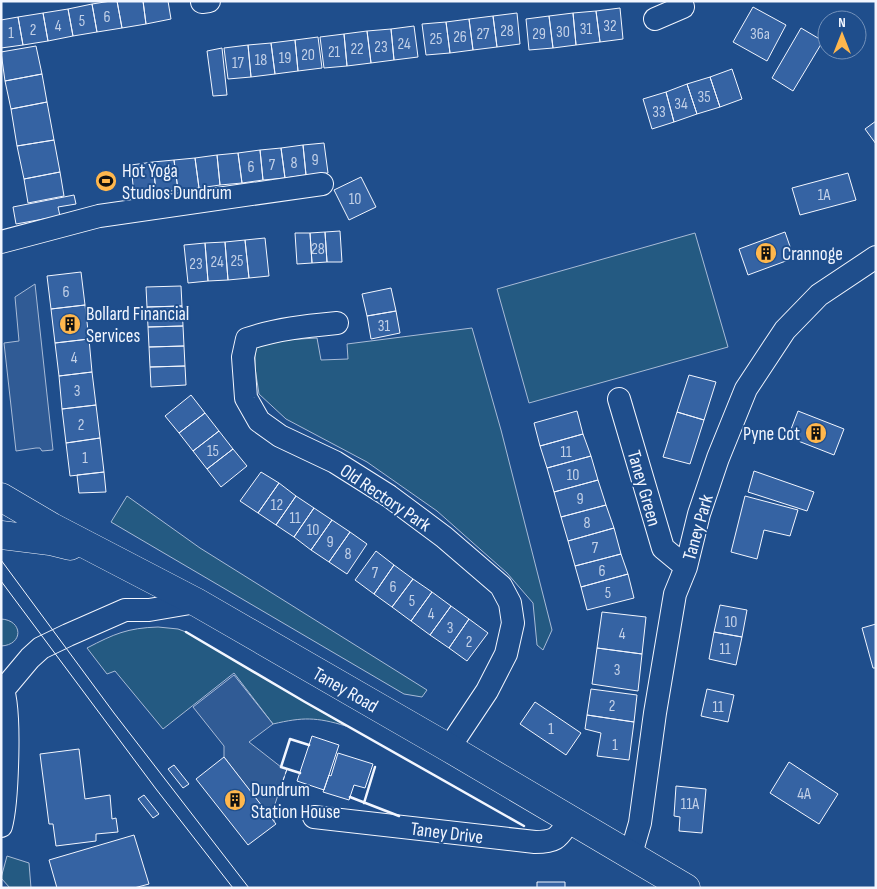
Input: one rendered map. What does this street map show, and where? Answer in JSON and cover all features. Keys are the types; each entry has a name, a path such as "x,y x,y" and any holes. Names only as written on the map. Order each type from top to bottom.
{"main road":[{"path":"1,476 5,499"},
{"name":"Taney Road","path":"5,499 52,527 196,602 631,854 686,888"},
{"path":"1,535 50,541 113,558"}],"street":[{"path":"655,19 683,7 680,1"},
{"path":"1,242 99,216 322,184"},
{"name":"Taney Park","path":"631,854 640,823 655,712 675,594 686,567 718,458 746,389 785,330 819,295 876,257"},
{"name":"Old Rectory Park","path":"337,323 281,330 247,339 243,357 246,398 258,420 280,436 335,462 389,496 444,537 501,586 510,604 513,623 506,654 487,691 449,748"},
{"name":"Taney Green","path":"619,399 663,548 686,567"},
{"path":"1,826 4,810 6,756 6,702 2,687 42,648 68,634 125,610 149,610 196,602"},
{"name":"Taney Drive","path":"314,817 535,842 546,842 556,838 570,820"}],"shaded area":[{"path":"695,233 728,347 529,403 497,289"},
{"path":"35,284 53,450 42,451 40,448 36,448 16,451 4,343 19,341 15,297"},
{"path":"472,328 501,430 552,630 543,650 537,645 533,603 507,573 437,511 367,462 286,419 259,394 255,368 255,347 268,341 317,338 321,360 348,359 347,344"},
{"path":"127,496 200,548 427,690 422,697 404,694 111,522"},
{"path":"1,619 8,620 17,628 17,637 9,645 1,646"},
{"path":"158,627 178,629 186,632 346,726 310,719 273,724 234,673 163,729 115,671 107,674 87,648 121,633"},
{"path":"234,675 273,724 249,742 281,767 287,769 275,804 274,822 224,757 224,746 193,707"},
{"path":"7,856 29,863 31,888 10,888 1,878"}],"building":[{"path":"117,1 122,28 97,32 92,4"},
{"path":"117,1 143,1 146,24 122,28"},
{"path":"143,1 168,1 171,19 146,24"},
{"path":"92,4 97,32 73,36 68,9"},
{"path":"753,7 786,25 767,61 733,42"},
{"path":"620,8 623,39 600,42 596,11"},
{"path":"68,9 73,36 48,41 43,13"},
{"path":"596,11 600,42 576,45 573,13"},
{"path":"43,13 48,41 23,45 18,17"},
{"path":"517,13 520,44 497,47 493,16"},
{"path":"573,13 576,45 553,48 549,16"},
{"path":"493,16 497,47 473,50 469,19"},
{"path":"549,16 553,48 529,50 526,19"},
{"path":"18,17 23,45 1,48 1,20"},
{"path":"469,19 473,50 450,53 446,22"},
{"path":"446,22 450,53 426,55 422,24"},
{"path":"414,26 418,57 394,60 391,29"},
{"path":"801,28 817,37 817,51 793,91 772,78"},
{"path":"391,29 394,60 371,63 367,31"},
{"path":"367,31 371,63 347,66 344,34"},
{"path":"344,34 347,66 324,68 320,37"},
{"path":"318,37 322,68 298,71 295,40"},
{"path":"295,40 298,71 275,74 271,43"},
{"path":"271,43 275,74 251,77 248,45"},
{"path":"248,45 251,77 228,79 224,48"},
{"path":"36,46 42,74 5,81 1,52"},
{"path":"222,48 227,95 213,96 207,51"},
{"path":"732,69 742,99 720,107 710,77"},
{"path":"42,74 47,102 11,109 5,81"},
{"path":"710,77 720,107 697,114 687,84"},
{"path":"687,84 697,114 674,122 666,92"},
{"path":"666,92 674,122 652,129 643,99"},
{"path":"47,102 54,140 17,146 11,109"},
{"path":"876,121 876,144 865,129"},
{"path":"54,140 60,172 24,179 17,146"},
{"path":"324,143 328,173 306,175 303,145"},
{"path":"303,145 306,175 285,178 281,148"},
{"path":"281,148 285,178 263,180 260,150"},
{"path":"260,150 263,180 242,183 238,153"},
{"path":"238,153 242,183 220,185 217,155"},
{"path":"217,155 220,185 199,188 195,158"},
{"path":"195,158 199,188 178,190 174,160"},
{"path":"174,160 178,190 156,193 153,162"},
{"path":"153,162 156,193 134,195 131,165"},
{"path":"60,172 64,196 28,203 24,179"},
{"path":"848,173 856,200 800,215 792,188"},
{"path":"361,177 376,207 349,220 334,190"},
{"path":"74,195 76,204 58,207 60,216 16,224 13,207"},
{"path":"340,231 342,262 327,262 325,232"},
{"path":"325,232 327,262 312,263 310,233"},
{"name":"Crannoge","path":"785,232 794,258 748,275 739,249"},
{"path":"295,233 310,233 312,263 297,264"},
{"path":"265,238 269,276 249,278 245,240"},
{"path":"245,240 249,278 228,280 225,242"},
{"path":"225,242 228,280 208,281 205,243"},
{"path":"205,243 208,281 188,283 184,245"},
{"path":"81,272 85,305 51,309 47,276"},
{"path":"181,286 182,306 147,307 146,287"},
{"path":"391,288 396,311 367,316 362,294"},
{"name":"Bollard Financial Services","path":"85,305 89,339 55,343 51,309"},
{"path":"182,306 183,326 148,327 147,307"},
{"path":"396,311 400,333 371,339 367,316"},
{"path":"183,326 184,346 149,347 148,327"},
{"path":"89,339 92,372 59,376 55,343"},
{"path":"184,346 185,366 150,367 149,347"},
{"path":"185,366 186,385 151,387 150,367"},
{"path":"92,372 96,405 62,409 59,376"},
{"path":"689,375 716,382 704,420 677,412"},
{"path":"191,395 205,413 179,433 165,416"},
{"path":"96,405 100,438 66,443 62,409"},
{"path":"577,411 583,434 540,446 534,423"},
{"name":"Pyne Cot","path":"798,411 844,429 834,455 788,437"},
{"path":"677,412 704,420 690,464 663,457"},
{"path":"205,413 219,431 193,451 179,433"},
{"path":"219,431 233,449 207,469 193,451"},
{"path":"583,434 591,456 547,468 540,446"},
{"path":"100,438 104,472 70,476 66,443"},
{"path":"233,449 247,466 221,487 207,469"},
{"path":"591,456 598,480 554,492 547,468"},
{"path":"754,471 814,492 807,511 748,492"},
{"path":"104,472 106,492 79,493 77,475"},
{"path":"261,472 279,483 258,513 240,501"},
{"path":"598,480 606,505 561,517 554,492"},
{"path":"279,483 296,496 276,525 258,513"},
{"path":"296,496 314,508 294,537 276,525"},
{"path":"745,496 798,510 790,536 764,530 757,559 731,552"},
{"path":"606,505 614,528 568,541 561,517"},
{"path":"314,508 332,520 311,550 294,537"},
{"path":"332,520 350,532 329,562 311,550"},
{"path":"614,528 621,554 575,566 568,541"},
{"path":"350,532 367,544 347,574 329,562"},
{"path":"376,551 394,565 374,594 355,580"},
{"path":"621,554 628,574 581,587 575,566"},
{"path":"394,565 413,579 392,607 374,594"},
{"path":"628,574 634,598 587,610 581,587"},
{"path":"413,579 432,592 411,621 392,607"},
{"path":"432,592 451,606 430,635 411,621"},
{"path":"720,605 747,610 742,637 714,632"},
{"path":"451,606 469,619 449,648 430,635"},
{"path":"602,612 646,617 642,654 597,648"},
{"path":"469,619 488,633 467,661 449,648"},
{"path":"876,624 876,668 873,668 862,628"},
{"path":"714,632 742,637 736,665 709,659"},
{"path":"597,648 642,654 638,691 592,684"},
{"path":"591,689 637,695 634,722 587,715"},
{"path":"707,689 734,695 728,722 701,716"},
{"path":"535,702 581,733 566,755 520,724"},
{"path":"587,715 634,722 629,760 597,756 601,733 585,729"},
{"path":"312,736 339,745 324,790 297,781"},
{"path":"79,749 85,799 110,795 112,819 116,818 118,832 96,834 96,841 56,846 53,824 49,824 40,754"},
{"path":"338,753 373,764 365,788 354,785 349,800 323,792 329,775 331,776"},
{"name":"Dundrum Station House","path":"224,757 276,824 248,845 196,779"},
{"path":"789,762 838,794 819,824 770,793"},
{"path":"174,765 189,784 183,788 168,769"},
{"path":"676,786 706,789 702,833 679,831 680,817 674,816"},
{"path":"144,795 159,814 153,818 138,799"},
{"path":"134,835 149,884 134,888 57,888 49,860"},
{"path":"537,882 565,882 565,888 537,888"}],"tram line":[{"path":"1,560 114,713 249,888"},
{"path":"1,581 156,789 233,888"}],"fence":[{"path":"277,798 287,769"}],"wall":[{"path":"186,632 524,826"},
{"path":"300,773 281,767 290,739 309,745"},
{"path":"364,803 375,767"},
{"path":"350,797 399,816"}],"place":[{"name":"Hot Yoga Studios Dundrum","path":"106,181"},
{"name":"Crannoge","path":"766,253"},
{"name":"Bollard Financial Services","path":"70,324"},
{"name":"Pyne Cot","path":"816,433"},
{"name":"Dundrum Station House","path":"235,800"}]}
